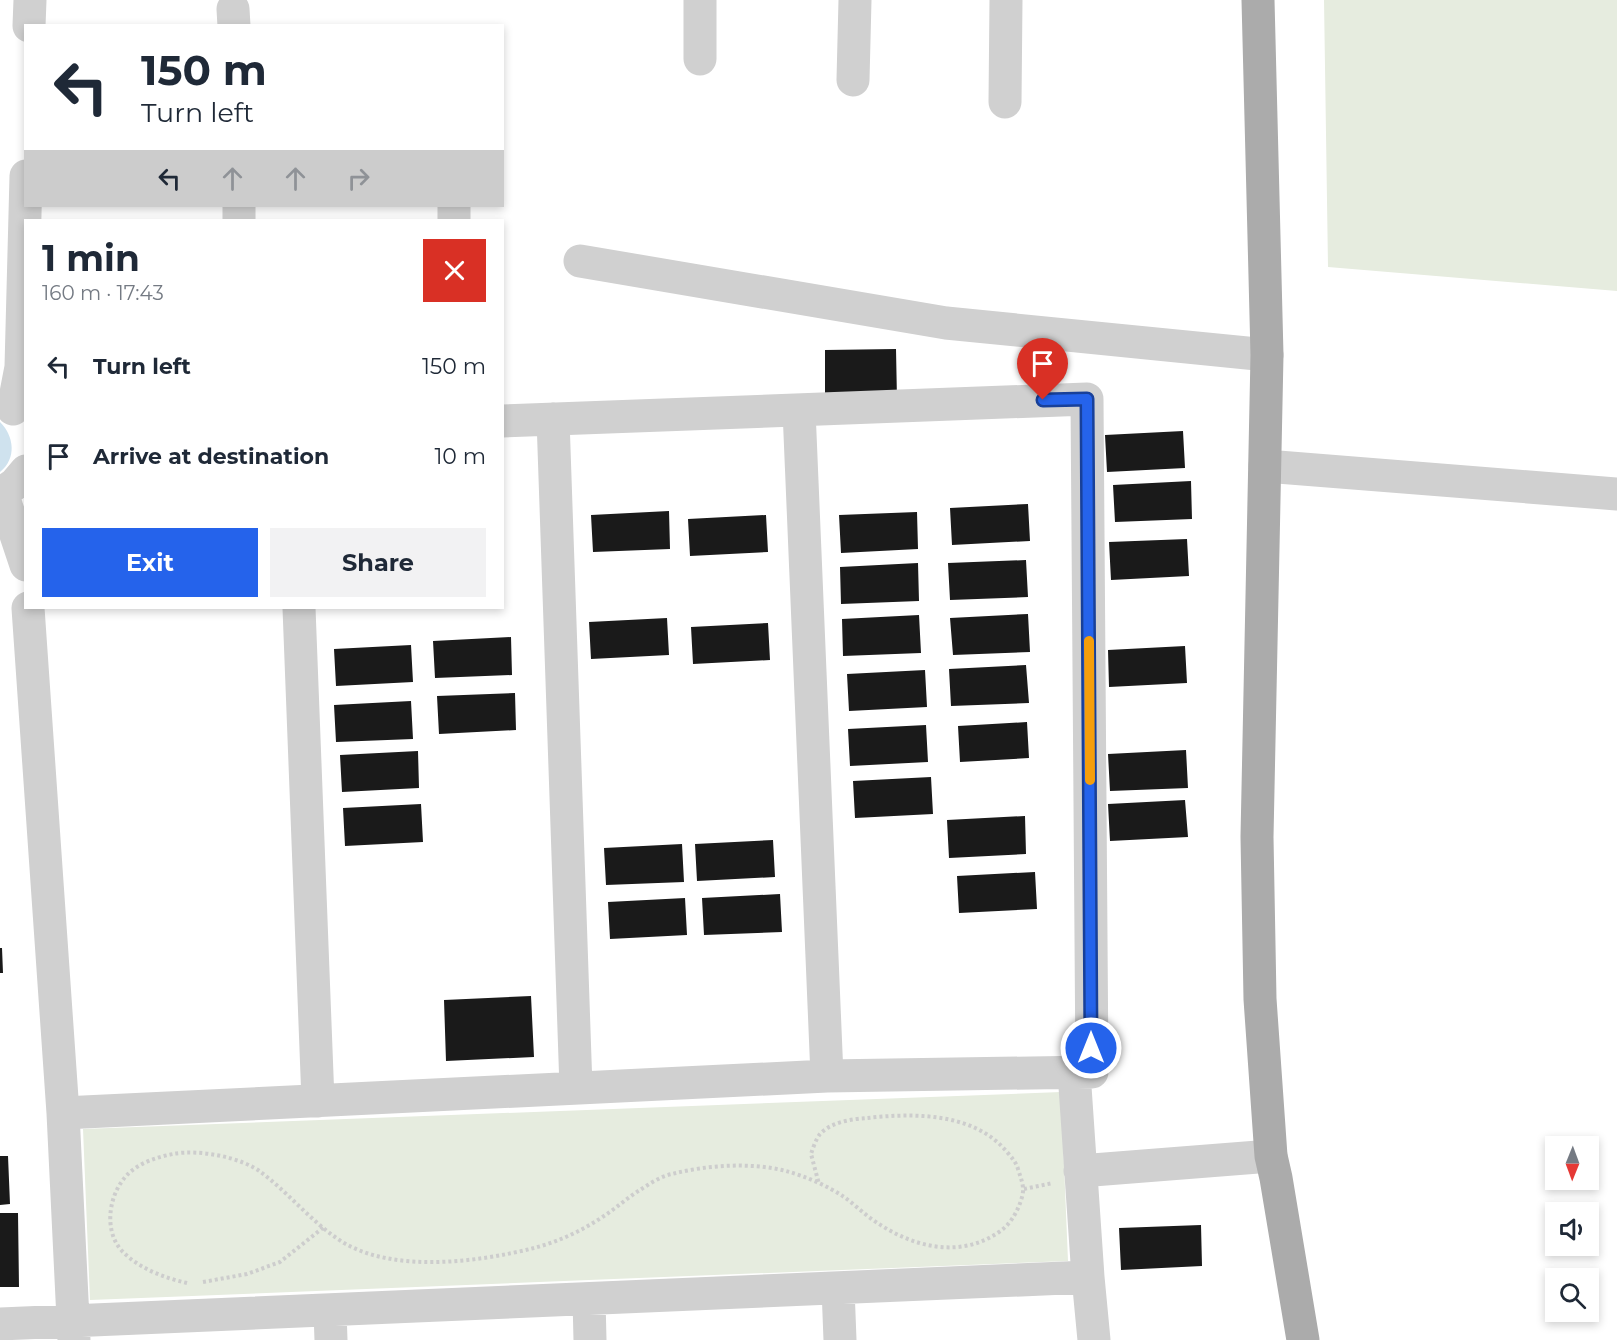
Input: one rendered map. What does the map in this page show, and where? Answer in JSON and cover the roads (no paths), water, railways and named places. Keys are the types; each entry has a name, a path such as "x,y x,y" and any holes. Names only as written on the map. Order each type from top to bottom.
{"main road":[{"path":"1258,0 1267,356 1257,837 1260,999 1271,1156 1303,1340"}],"street":[{"path":"29,24 30,0"},
{"path":"700,0 700,59"},
{"path":"853,80 855,0"},
{"path":"1005,102 1006,0"},
{"path":"13,412 21,367 24,252"},
{"path":"580,261 946,323 1267,356"},
{"path":"63,1113 827,1076 1092,1072 1087,399 504,421"},
{"path":"799,410 827,1076"},
{"path":"553,419 576,1088"},
{"path":"1265,466 1617,494"},
{"path":"24,473 15,484 1,493 24,559"},
{"path":"28,609 63,1113 73,1331"},
{"path":"299,609 318,1101"},
{"path":"1074,1072 1094,1340"},
{"path":"1080,1171 1271,1156"},
{"path":"0,1324 73,1331 331,1325 589,1299 1088,1277"},
{"path":"838,1288 840,1340"},
{"path":"589,1299 590,1340"}],"water":[{"path":"0,422 11,440 12,447 9,460 0,472"}]}
